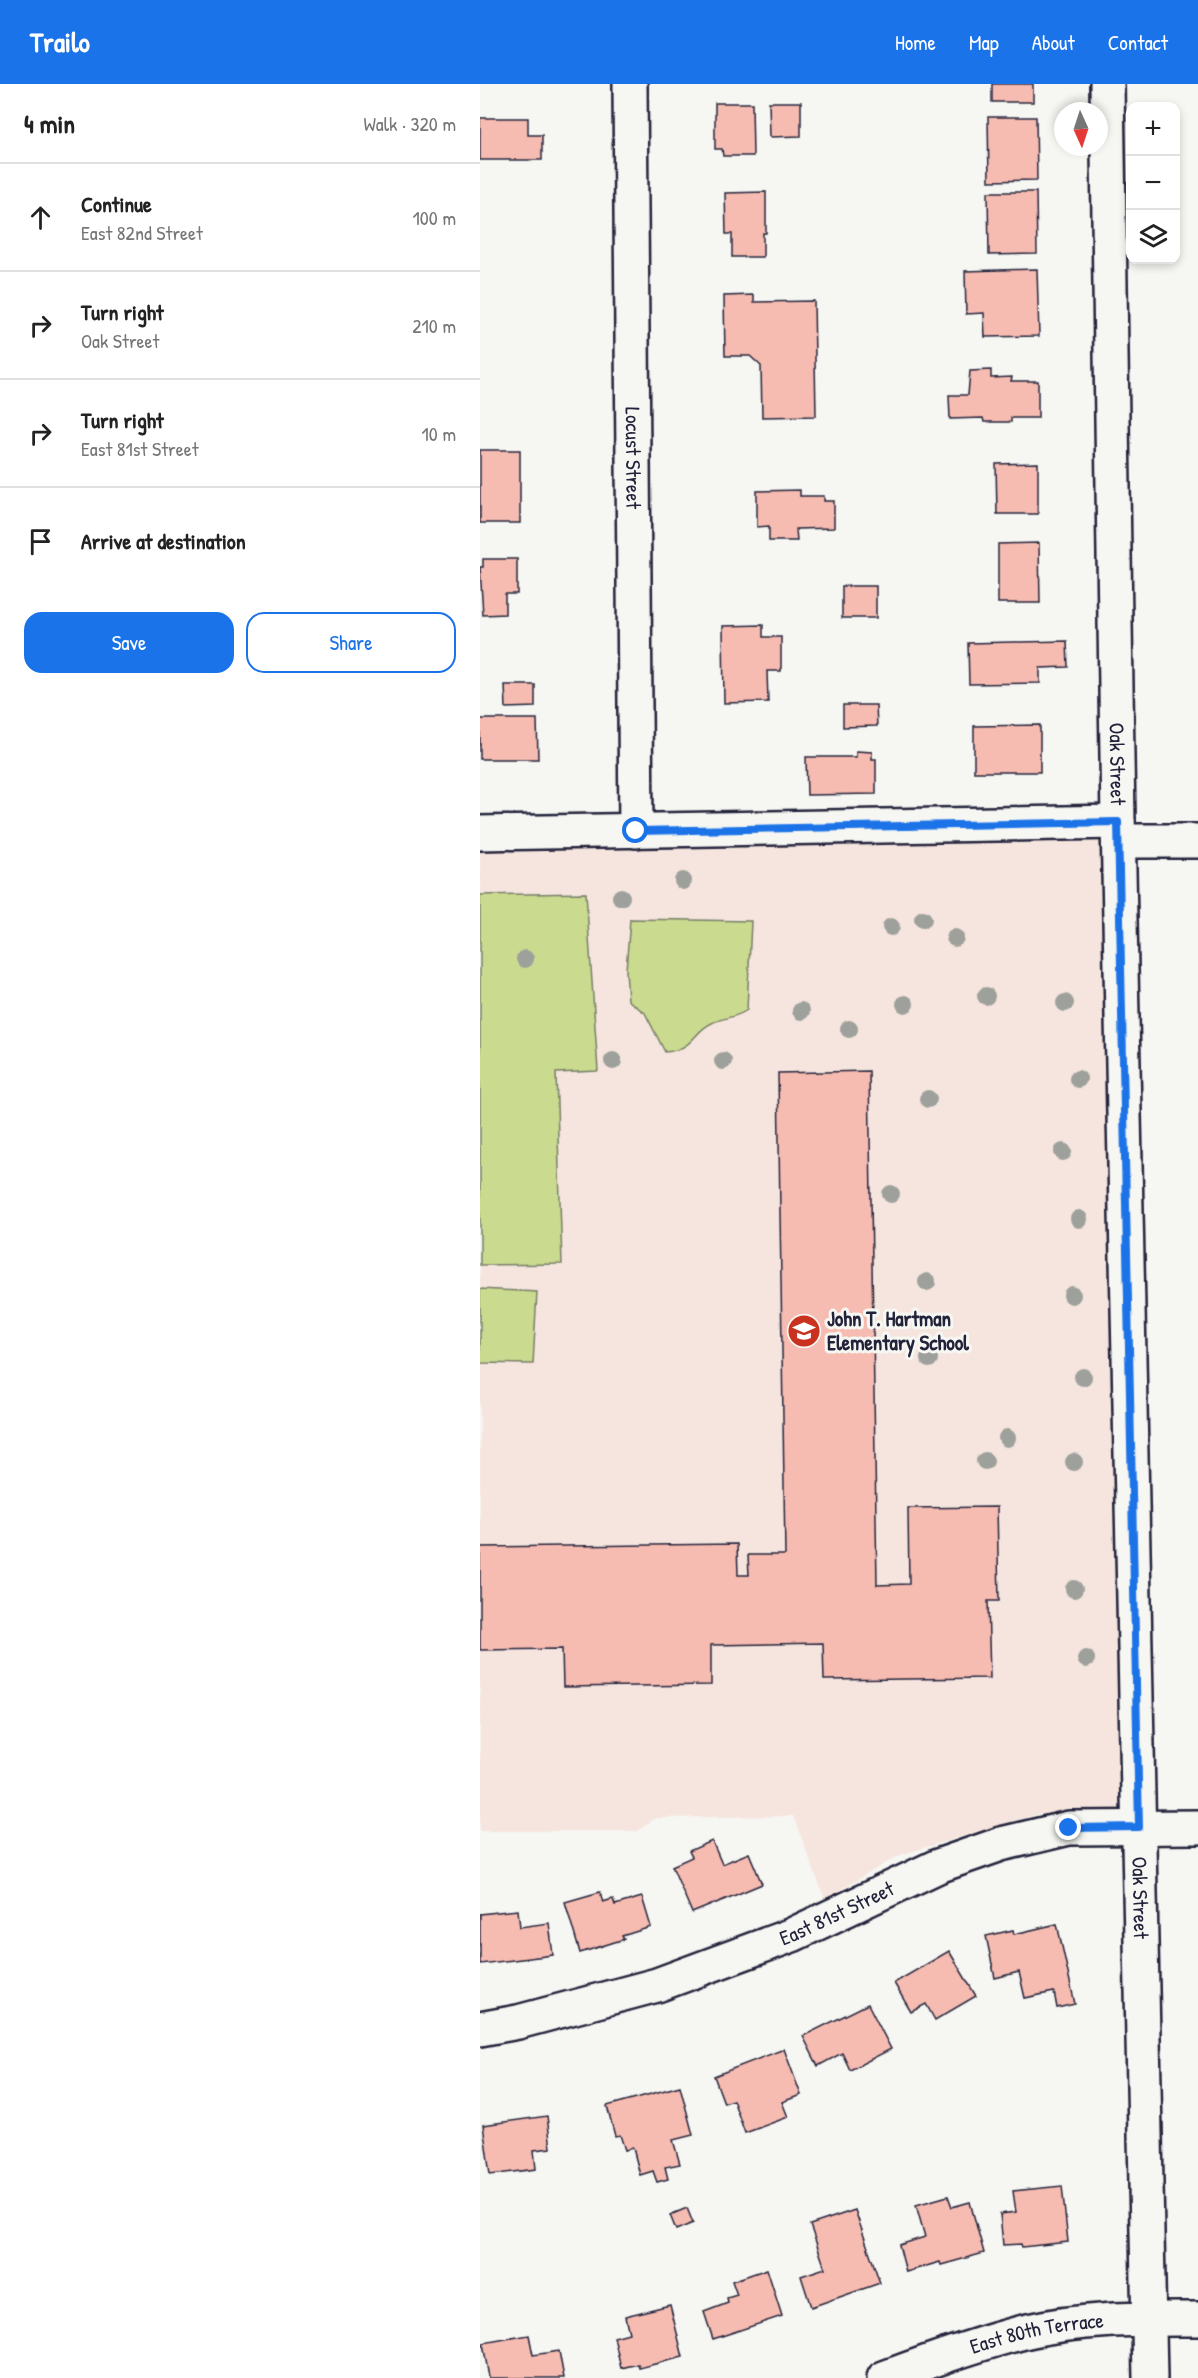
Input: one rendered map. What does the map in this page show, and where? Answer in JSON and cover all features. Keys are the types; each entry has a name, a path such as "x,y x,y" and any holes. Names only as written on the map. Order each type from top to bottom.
{"street":[{"name":"Locust Street","path":"630,84 636,831"},
{"name":"Oak Street","path":"1107,84 1119,831 1150,2378"},
{"path":"480,833 1119,831 1198,841"},
{"name":"East 81st Street","path":"480,2029 518,2022 657,1985 792,1935 938,1866 1001,1844 1069,1828 1198,1827"},
{"name":"East 80th Terrace","path":"884,2378 955,2352 1030,2330 1091,2322 1198,2319"}],"shaded area":[{"name":"John T. Hartman Elementary School","path":"1119,841 1138,1814 1038,1814 900,1855 825,1899 793,1816 655,1818 638,1831 480,1831 480,848"}],"green space":[{"path":"586,893 598,1071 556,1073 562,1264 480,1265 480,895"},
{"path":"630,919 751,921 747,1010 739,1015 712,1023 700,1031 688,1044 665,1052 645,1013 628,1000 626,970"},
{"path":"480,1289 537,1292 533,1364 480,1363"}],"building":[{"path":"992,84 1033,84 1033,102 992,102"},
{"path":"769,102 801,102 801,136 770,137"},
{"path":"715,103 752,103 753,156 723,156 722,149 715,149"},
{"path":"988,117 1036,117 1037,180 989,181"},
{"path":"480,118 528,118 528,135 542,135 542,160 480,160"},
{"path":"766,192 766,233 763,233 763,257 732,257 732,234 726,234 725,193"},
{"path":"988,192 1036,192 1037,254 989,255"},
{"path":"1037,269 1039,336 985,337 984,313 966,314 965,271"},
{"path":"754,295 754,302 814,301 816,416 762,417 761,366 750,356 725,356 724,296"},
{"path":"991,370 991,378 1012,377 1011,381 1038,381 1038,418 1011,418 1011,422 984,422 983,418 950,419 949,395 968,395 970,371"},
{"path":"480,450 520,450 520,523 480,523"},
{"path":"1038,463 1038,514 997,514 996,464"},
{"path":"800,490 800,496 824,496 824,501 834,501 834,528 796,529 797,541 769,541 769,526 757,527 757,491"},
{"path":"1039,543 1040,603 998,603 998,544"},
{"path":"483,559 517,559 517,594 505,594 505,614 483,615 480,567 483,567"},
{"path":"842,586 876,586 876,618 842,618"},
{"path":"763,625 763,637 781,637 781,671 767,671 768,702 724,703 723,626"},
{"path":"1067,641 1068,667 1040,668 1040,683 969,684 968,643"},
{"path":"505,685 535,685 535,707 506,708"},
{"path":"843,705 876,705 877,726 843,727"},
{"path":"480,719 537,719 538,759 480,759"},
{"path":"1040,725 1040,772 974,772 974,726"},
{"path":"856,751 872,752 872,759 876,759 876,794 807,795 806,757 856,757"},
{"name":"John T. Hartman Elementary School","path":"869,1071 877,1585 909,1584 908,1508 997,1507 999,1601 988,1601 990,1678 824,1680 823,1643 711,1645 711,1685 563,1687 562,1649 480,1650 480,1547 737,1544 738,1575 749,1575 748,1555 785,1555 778,1073"},
{"path":"712,1841 722,1864 749,1853 762,1884 692,1913 672,1866 692,1857 689,1851"},
{"path":"600,1892 603,1902 613,1899 615,1905 642,1897 651,1927 622,1936 624,1939 580,1953 565,1902"},
{"path":"518,1910 520,1927 549,1923 553,1955 480,1964 480,1914"},
{"path":"1057,1924 1075,2004 1057,2008 1054,1992 1025,1998 1019,1972 995,1978 986,1936 1013,1930 1014,1934"},
{"path":"949,1951 976,1996 935,2020 926,2004 911,2012 894,1983"},
{"path":"868,2004 891,2049 850,2070 842,2053 818,2066 803,2036"},
{"path":"784,2049 801,2095 782,2102 788,2117 745,2133 733,2100 724,2103 714,2076"},
{"path":"680,2086 693,2135 673,2140 680,2164 665,2167 668,2179 657,2182 653,2171 640,2175 633,2148 625,2150 620,2135 615,2136 607,2106"},
{"path":"547,2116 551,2148 534,2150 536,2169 490,2175 483,2125"},
{"path":"1062,2186 1068,2242 1022,2247 1021,2244 1003,2245 1000,2214 1016,2212 1013,2191"},
{"path":"948,2196 952,2207 970,2202 984,2253 906,2272 899,2245 925,2237 916,2205"},
{"path":"687,2208 693,2223 676,2230 670,2215"},
{"path":"855,2210 880,2283 811,2307 801,2276 825,2268 810,2225"},
{"path":"767,2269 782,2316 713,2339 704,2312 728,2303 727,2298 737,2295 732,2281"},
{"path":"670,2305 683,2357 639,2368 638,2364 621,2368 614,2337 629,2333 625,2316"},
{"path":"529,2335 533,2355 559,2351 564,2378 489,2378 483,2343"}],"place":[{"name":"John T. Hartman Elementary School","path":"804,1331"}],"route":[{"path":"636,831 1118,822 1139,1827 1069,1828"}]}
